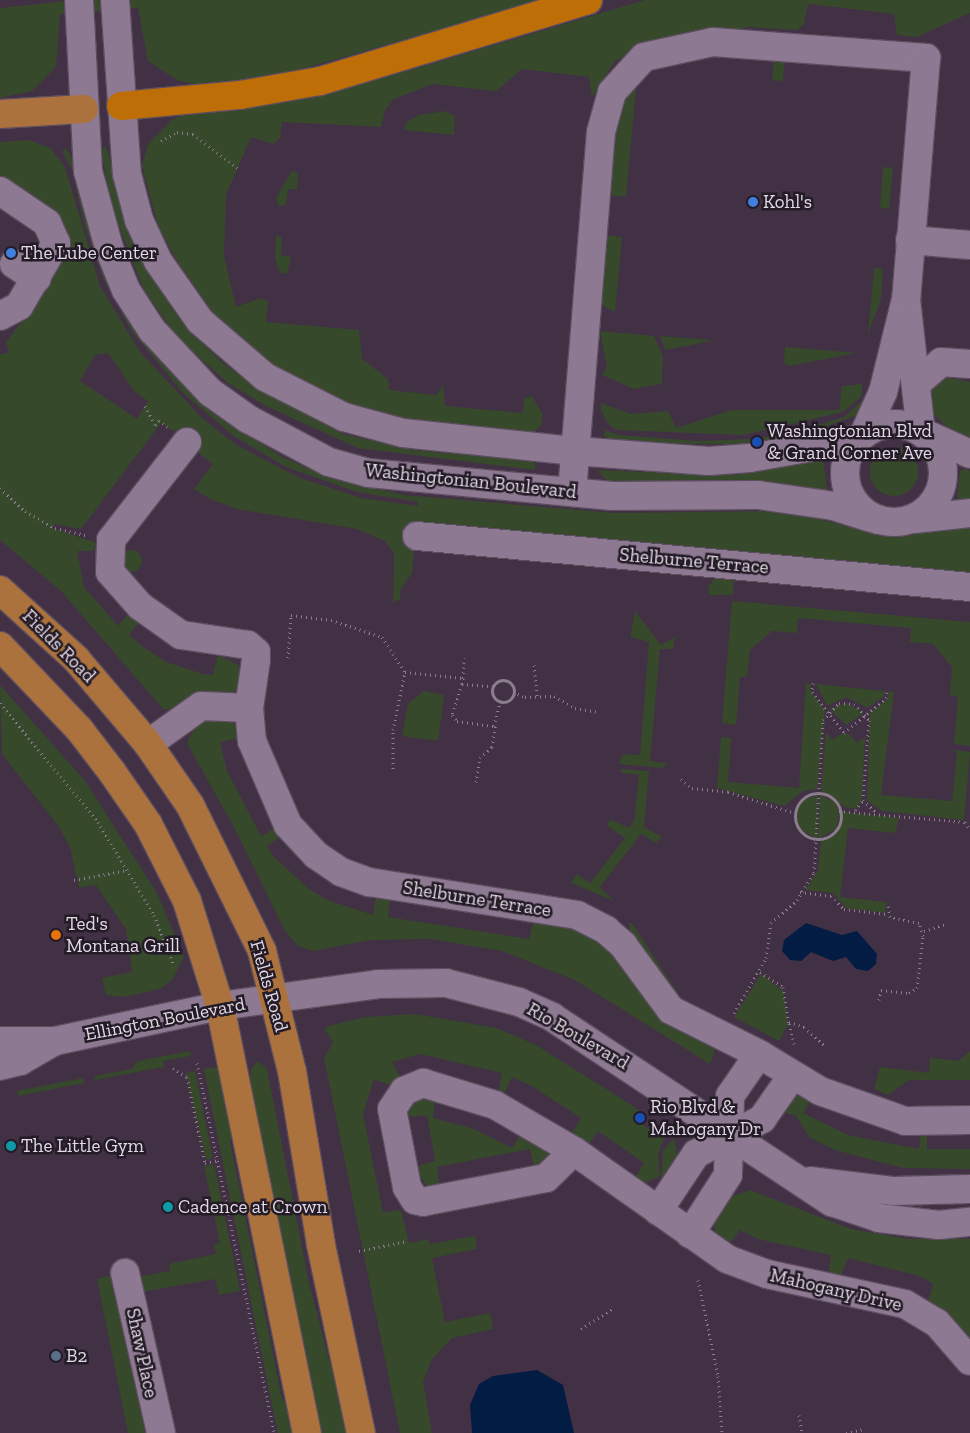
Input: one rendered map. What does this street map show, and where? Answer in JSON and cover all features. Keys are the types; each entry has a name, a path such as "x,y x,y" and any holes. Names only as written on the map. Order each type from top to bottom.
{"highway":[{"path":"121,106 240,95 320,81 588,0"}],"main road":[{"path":"0,114 84,109"},
{"name":"Fields Road","path":"0,590 76,659 148,744 190,805 262,951 274,999 361,1433"},
{"path":"0,646 79,729 148,824 187,901 220,1006 308,1433"}],"street":[{"path":"116,6 121,106 127,174 139,220 158,262 200,322 237,356 301,398 344,417 403,433 575,451 709,461 750,458 861,436 896,424 922,432 970,454"},
{"name":"Washingtonian Boulevard","path":"80,7 84,109 95,207 126,290 152,330 210,392 289,444 353,468 572,492 758,495 833,506 878,520"},
{"path":"572,492 605,111 627,71 644,57 672,48 713,42 760,44 926,58 906,298 883,392 861,436 846,460 846,485 857,507 878,520 914,519 970,513"},
{"path":"84,109 121,106"},
{"path":"0,191 47,223 54,234 52,254 16,310 0,316"},
{"path":"910,240 970,245"},
{"path":"14,264 36,279"},
{"path":"906,298 922,432 939,452 944,478 934,502 914,519"},
{"path":"916,384 941,362 970,364"},
{"path":"111,540 187,442"},
{"name":"Shelburne Terrace","path":"417,536 970,587"},
{"name":"Shelburne Terrace","path":"111,540 108,561 113,577 158,620 181,634 244,644 254,649 249,708 252,741 268,785 288,825 327,863 369,882 577,916 606,930 623,945 671,1010 759,1054 792,1076 877,1114 905,1121 970,1120"},
{"path":"148,744 201,706 249,708"},
{"name":"Rio Boulevard","path":"274,999 409,982 446,983 490,993 552,1017 592,1041 792,1178 832,1202 879,1218 939,1225 970,1222"},
{"name":"Ellington Boulevard","path":"0,1041 55,1041 220,1006 274,999"},
{"name":"Ellington Boulevard","path":"0,1066 20,1062 55,1041"},
{"path":"690,1234 728,1175 730,1096 759,1054"},
{"path":"658,1211 696,1154 762,1119 792,1076"},
{"name":"Mahogany Drive","path":"574,1151 546,1178 423,1202 416,1200 407,1187 392,1109 413,1085 436,1084 495,1105 574,1151 690,1234 748,1269 905,1304 937,1323 970,1360"},
{"name":"Rio Boulevard","path":"792,1178 894,1191 970,1189"},
{"name":"Shaw Place","path":"125,1273 161,1433"}],"path":[{"path":"161,141 177,132 193,134 238,168"},
{"path":"145,406 155,425"},
{"path":"0,488 25,511 55,528 111,540"},
{"path":"288,658 291,615 330,620 382,637 405,672 392,730 393,769"},
{"path":"464,658 462,684 455,697 455,719 490,726 496,722"},
{"path":"534,665 537,696"},
{"path":"405,672 462,678"},
{"path":"462,684 493,686 505,680 513,692 537,696 554,696 575,708 598,712"},
{"path":"813,683 812,692 844,732 886,698 887,690"},
{"path":"493,686 493,697 500,702 509,700 513,692"},
{"path":"476,782 481,755 492,747 500,702"},
{"path":"827,711 847,702 866,714"},
{"path":"0,703 74,790 128,870 154,915 174,966"},
{"path":"725,1037 742,998 760,972 771,924 800,892 817,864 819,794 827,711"},
{"path":"855,810 863,800 866,714"},
{"path":"681,779 692,788 728,792 795,813"},
{"path":"819,794 830,797 839,811 837,829 817,839 798,828 795,813 802,800 819,794"},
{"path":"863,800 876,812"},
{"path":"839,811 855,810 965,822 970,830"},
{"path":"74,880 128,870"},
{"path":"800,892 831,896 844,909 887,914 919,923 923,931 917,988 909,993 881,990 879,1000"},
{"path":"887,914 888,903"},
{"path":"923,931 946,924"},
{"path":"760,972 783,988 789,1022 784,1038"},
{"path":"789,1022 804,1027 825,1046"},
{"path":"196,1063 218,1160 274,1433"},
{"path":"173,1068 187,1077 205,1162 218,1160"},
{"path":"359,1251 407,1242"},
{"path":"698,1280 718,1376 722,1433"},
{"path":"581,1330 613,1308"},
{"path":"799,1415 802,1433"},
{"path":"846,1433 864,1428"}],"green space":[{"path":"74,0 542,0 281,75 202,86 177,80 148,61 138,8 60,14 56,67 32,91 0,98 0,8"},
{"path":"645,0 970,0 970,13 917,37 897,35 894,14 808,4 804,24 797,30 750,27 639,49 615,61 592,97 589,77 522,69 496,91 433,84 394,99 385,110 381,127 282,122 280,138 273,144 251,137 226,195 224,256 236,307 262,298 268,302 266,322 359,330 362,359 388,379 389,390 436,395 443,385 445,406 523,413 524,398 532,396 543,415 541,425 532,434 493,433 367,414 272,367 216,317 174,256 157,222 142,166 148,144 173,119 189,112 394,75"},
{"path":"774,55 785,56 783,81 772,80"},
{"path":"638,67 626,197 606,195 620,85"},
{"path":"446,111 455,116 454,135 404,130 408,121 419,115"},
{"path":"29,140 50,148 65,167 100,286 140,352 203,419 238,446 300,478 361,498 418,506 418,502 357,492 286,467 235,437 185,395 132,332 103,278 84,223 72,169 62,152 65,148 76,163 159,356 218,416 282,457 333,479 404,495 614,513 786,511 890,537 970,525 970,574 416,527 412,573 401,589 400,599 393,603 394,554 385,541 357,529 237,509 210,499 194,489 213,464 196,451 197,445 161,423 81,529 55,524 52,528 97,543 93,551 77,551 84,587 118,626 129,613 140,621 129,635 143,647 166,662 203,674 213,675 218,655 238,665 241,683 231,695 164,710 61,591 0,540 0,355 9,352 6,343 61,264 67,249 0,180 0,142","holes":["108,353 135,392 148,401 137,419 80,381 95,355"]},
{"path":"106,146 137,248 152,276 196,337 224,364 258,388 343,434 412,450 535,461 535,470 358,448 266,406 228,383 180,341 144,290 112,208 101,149"},
{"path":"883,167 893,168 889,209 880,208"},
{"path":"292,171 298,173 297,189 288,189 286,204 279,207 276,198"},
{"path":"276,235 282,238 281,255 291,257 287,274 280,272 275,259"},
{"path":"603,235 622,237 615,312 602,305"},
{"path":"874,268 883,269 881,299 868,335"},
{"path":"600,331 654,336 663,356 662,384 634,389 602,375 607,367"},
{"path":"660,336 710,340 711,341 665,350"},
{"path":"785,347 857,353 790,366 784,363"},
{"path":"945,377 970,382 970,440 947,427 930,410 927,388"},
{"path":"862,384 862,396 843,412 743,435 617,430 608,424 601,410 601,403 631,414 668,411 676,428 732,410 839,410 842,386"},
{"path":"866,397 862,411 855,416 804,434 801,430 844,417"},
{"path":"605,430 619,435 697,441 753,439 755,445 623,442 604,437"},
{"path":"793,431 793,437 760,444 759,438"},
{"path":"889,448 899,448 908,452 914,458 917,463 917,481 908,492 899,496 889,496 880,492 874,486 870,477 870,467 874,458 880,452"},
{"path":"823,458 827,490 758,483 611,485 597,470 719,475"},
{"path":"965,469 970,471 970,502 962,503 957,500 960,471"},
{"path":"127,550 135,550 142,557 142,565 135,572 127,572 120,565 120,557"},
{"path":"716,576 734,578 733,595 709,595 708,587"},
{"path":"732,601 970,622 970,746 954,744 958,697 950,696 952,667 933,644 910,642 911,628 798,618 797,633 772,631 750,650 747,677 740,677 736,725 722,723"},
{"path":"635,611 661,645 675,637 673,649 660,649 650,761 668,764 663,768 619,764 623,754 640,755 649,642 630,637"},
{"path":"806,683 811,684 811,692 825,710 817,789 803,791 784,806 717,788 721,737 731,738 728,782 799,788"},
{"path":"816,684 884,691 884,696 868,708 846,697 827,706"},
{"path":"0,685 85,781 157,893 184,957 172,980 160,989 124,997 106,995 102,978 132,972 126,929 96,885 79,888 70,847 59,827 2,754"},
{"path":"424,691 444,695 438,741 402,736 408,704"},
{"path":"889,691 894,692 881,795 952,801 957,754 953,750 970,752 964,820 882,811 867,801 870,713 888,698"},
{"path":"846,703 864,713 846,725 830,709"},
{"path":"208,719 231,720 236,726 238,738 220,742 227,771 261,836 275,828 280,837 267,846 274,857 309,889 327,900 373,915 376,897 390,898 388,917 529,939 533,922 554,922 592,934 717,1043 710,1064 575,980 502,951 431,939 371,940 313,951 298,946 285,931 234,827 187,743 194,729"},
{"path":"826,732 832,740 841,734 849,734 857,743 865,737 862,799 857,809 845,807 821,791"},
{"path":"620,769 649,771 644,827 662,837 656,843 641,834 600,887 614,901 571,883 577,874 590,883 625,838 607,826 610,819 629,828 634,820 639,775 622,773"},
{"path":"818,795 817,839 798,828 796,813 802,800"},
{"path":"820,795 835,802 840,815 836,829 818,839"},
{"path":"842,812 899,818 895,833 848,828 840,897 887,902 885,913 846,908 833,893 805,890 818,870 821,840 838,830"},
{"path":"629,922 634,926 687,1007 654,969 630,932"},
{"path":"761,974 784,992 788,1025 779,1041 734,1017"},
{"path":"415,1014 496,1028 536,1045 640,1111 635,1120 664,1138 658,1155 660,1176 643,1184 635,1178 644,1163 598,1131 587,1146 571,1134 581,1118 532,1086 512,1077 505,1092 498,1093 502,1073 420,1054 392,1062 400,1077 392,1086 374,1079 363,1114 383,1212 401,1210 409,1243 428,1239 430,1244 475,1236 477,1249 432,1258 445,1322 490,1313 493,1329 452,1338 432,1359 423,1382 432,1433 400,1433 324,1058 333,1042 324,1029 328,1026 365,1017"},
{"path":"190,1051 191,1056 163,1061 164,1067 95,1080 95,1076 131,1069 138,1061"},
{"path":"970,1051 970,1080 909,1080 888,1095 874,1089 880,1067 929,1073 930,1058 958,1061"},
{"path":"258,1061 267,1069 309,1283 348,1433 321,1433 250,1082 251,1069"},
{"path":"220,1066 234,1127 230,1141 282,1399 290,1406 296,1433 278,1433 270,1396 204,1069"},
{"path":"195,1071 213,1158 206,1160 186,1073"},
{"path":"83,1078 84,1083 18,1096 17,1091"},
{"path":"798,1093 811,1099 803,1113 848,1135 919,1149 921,1132 927,1132 927,1149 970,1149 970,1169 903,1168 835,1150 809,1137 796,1116 786,1113 788,1103"},
{"path":"424,1096 435,1101 433,1118 474,1129 512,1148 521,1134 549,1150 548,1163 534,1167 530,1149 437,1167 439,1187 427,1186 418,1173 420,1165 435,1161 427,1115 411,1117 406,1112 410,1103"},
{"path":"674,1138 678,1158 661,1182 663,1150"},
{"path":"214,1164 240,1291 219,1295 215,1279 141,1292 138,1277 170,1271 169,1264 216,1254 214,1244 220,1243 204,1166"},
{"path":"750,1190 851,1229 908,1239 970,1239 970,1339 928,1302 933,1284 923,1277 848,1258 840,1277 829,1271 831,1255 758,1239 740,1230 729,1244 717,1237 713,1221 725,1199"},
{"path":"115,1275 152,1433 128,1433 97,1279"}],"water":[{"path":"806,923 842,935 857,931 877,954 876,964 868,971 856,969 846,957 833,961 811,952 801,961 790,960 782,951 784,940"},
{"path":"537,1370 563,1385 574,1433 472,1433 470,1405 479,1384 493,1376"}],"place":[{"name":"Kohl's","path":"753,202"},
{"name":"The Lube Center","path":"11,253"},
{"name":"Washingtonian Blvd & Grand Corner Ave","path":"757,442"},
{"name":"Ted's Montana Grill","path":"56,935"},
{"name":"Rio Blvd & Mahogany Dr","path":"640,1118"},
{"name":"The Little Gym","path":"11,1146"},
{"name":"Cadence at Crown","path":"168,1207"},
{"name":"B2","path":"56,1356"}]}
